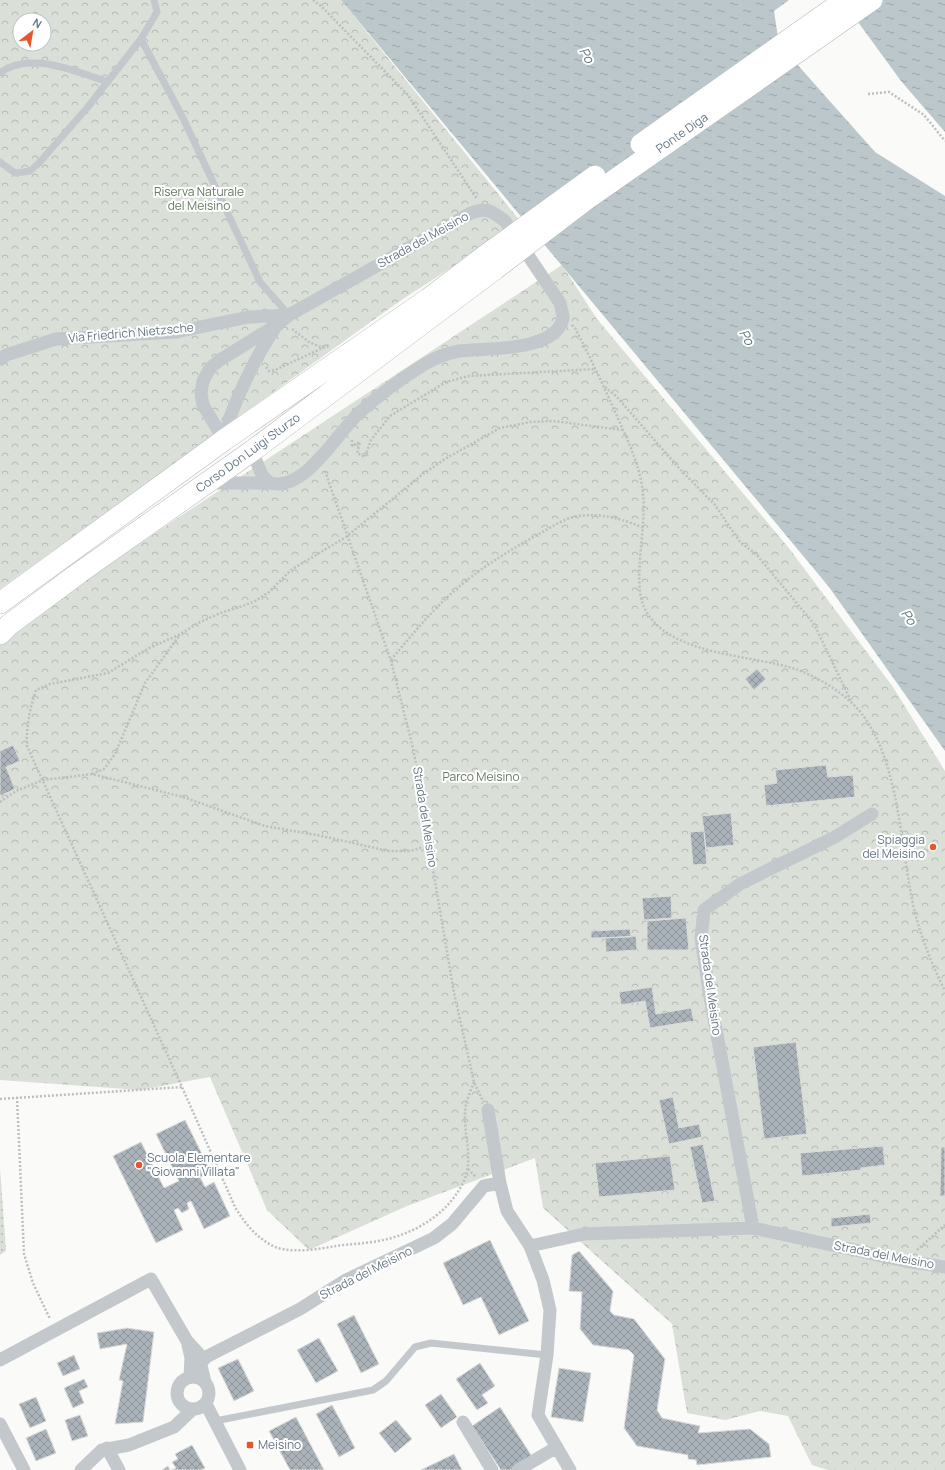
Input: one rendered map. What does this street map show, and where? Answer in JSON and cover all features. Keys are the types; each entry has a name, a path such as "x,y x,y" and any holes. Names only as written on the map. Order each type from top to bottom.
{"main road":[{"name":"Ponte Diga","path":"491,262 550,208 845,0"},
{"name":"Ponte Diga","path":"491,262 587,200 872,0"},
{"name":"Corso Don Luigi Sturzo","path":"0,602 224,440 428,299 491,262"},
{"name":"Corso Don Luigi Sturzo","path":"0,634 9,625 79,573 252,451 491,262"}],"street":[{"name":"Strada del Meisino","path":"224,440 203,405 201,393 203,381 210,368 220,360 471,213 483,208 496,213 505,222 560,303 563,318"},
{"name":"Via Friedrich Nietzsche","path":"0,360 6,355 56,339 176,332 249,317 285,322"},
{"path":"207,483 284,483 297,478 305,473 358,414 374,400 426,364 458,352 533,344 545,339 557,331 563,318"},
{"name":"Strada del Meisino","path":"224,440 227,424 265,343 285,322"},
{"path":"252,451 262,475 270,483"},
{"name":"Strada del Meisino","path":"753,1228 700,938 704,910 740,884 835,837 872,814"},
{"path":"488,1110 500,1183 507,1211 530,1246 543,1280 550,1310 547,1356 538,1415 570,1470"},
{"name":"Strada del Meisino","path":"201,1363 206,1357 300,1309 346,1280 434,1238 452,1224 484,1186 500,1183"},
{"name":"Strada del Meisino","path":"530,1246 584,1234 753,1228 905,1261 945,1267"},
{"path":"0,1360 151,1279 187,1341 198,1353 205,1382 210,1392 206,1404 200,1408 187,1408 180,1402 177,1395 178,1386 181,1382 190,1376 200,1378 205,1382"},
{"path":"187,1341 191,1358 190,1376"},
{"path":"166,1430 175,1415 180,1402"},
{"path":"206,1404 240,1470"},
{"path":"81,1470 102,1450 129,1445 174,1427 193,1409"},
{"path":"463,1422 492,1470"},
{"path":"0,1424 24,1470"},
{"path":"518,1470 557,1447"},
{"path":"107,1448 119,1470"}],"lane":[{"path":"0,162 15,172 30,171 58,142 108,82 141,39 156,12 154,0"},
{"path":"141,39 183,118 260,282 285,322"},
{"path":"0,73 19,64 49,63 108,82"},
{"path":"215,1421 373,1390 386,1381 415,1348 431,1343 547,1356"}],"path":[{"path":"314,0 408,95 483,208"},
{"path":"868,94 889,92 924,115 945,141"},
{"path":"563,318 576,328 634,454 643,494 644,528 639,577 643,606 654,622 676,638 709,650 797,670 825,683 852,703"},
{"path":"285,322 309,342 323,348"},
{"path":"267,364 266,369 269,371 335,342"},
{"path":"336,438 343,444 352,438 352,446 360,442 356,453 365,457 371,440 390,416 446,382 469,376 596,369"},
{"path":"604,387 617,397 677,466 715,505 740,542 756,554 814,624 852,703 870,726 889,767 916,917 934,968 945,991"},
{"path":"474,1082 469,1093 465,1112 468,1169 463,1183 434,1218 420,1227 374,1242 309,1250 279,1248 264,1240 244,1224 235,1207 43,780 36,768 27,746 26,730 36,690 50,684 108,673 149,648 179,635 198,623 223,612 255,601 269,592 291,570 346,536 423,474 500,428 530,422 553,421 623,430"},
{"name":"Strada del Meisino","path":"317,460 330,482 346,536 390,661 412,744 424,803 429,846 454,993 474,1082 488,1110"},
{"path":"390,661 414,631 466,581 511,550 560,523 577,516 611,516 644,528"},
{"path":"0,802 16,791 43,780 92,774 104,769 115,754 145,683 179,635"},
{"path":"92,774 183,797 265,826 322,836 388,851 410,851 429,846"},
{"path":"0,1099 182,1087"},
{"path":"17,1098 24,1254 33,1283 56,1330"},
{"path":"905,1261 945,1226"}],"green space":[{"name":"Riserva Naturale del Meisino","path":"0,0 341,0 521,222 397,303 0,589"},
{"name":"Parco Meisino","path":"562,265 597,319 788,547 893,687 945,771 945,1470 828,1470 812,1465 788,1416 760,1411 725,1420 687,1413 672,1324 543,1208 535,1158 407,1206 309,1250 267,1210 210,1077 140,1090 0,1080 0,645 17,627 176,519"},
{"path":"0,1168 6,1251 0,1255"}],"water":[{"name":"Po","path":"341,0 789,0 774,11 779,44 875,152 945,196 945,751 829,587"},
{"path":"842,0 945,0 945,132 901,81"}],"building":[{"path":"757,669 766,679 754,690 745,679"},
{"path":"13,745 20,761 6,767 15,789 0,796 0,751"},
{"path":"826,765 828,777 853,775 855,797 766,806 764,785 777,783 775,770"},
{"path":"731,813 734,845 706,848 702,816"},
{"path":"704,831 707,864 693,865 690,832"},
{"path":"671,896 672,918 644,920 642,898"},
{"path":"686,918 689,950 647,950 647,921"},
{"path":"630,929 631,937 591,938 591,931"},
{"path":"636,936 637,950 606,952 605,938"},
{"path":"652,987 656,1014 691,1008 694,1021 650,1028 645,1001 621,1005 619,992"},
{"path":"796,1042 807,1134 764,1139 753,1047"},
{"path":"673,1097 679,1128 699,1124 702,1137 669,1144 659,1100"},
{"path":"185,1120 211,1172 200,1177 205,1187 214,1182 230,1216 204,1229 191,1201 187,1203 189,1209 182,1213 178,1208 174,1210 183,1230 156,1243 113,1156 141,1142 164,1188 179,1181 156,1134"},
{"path":"703,1144 715,1201 702,1203 690,1147"},
{"path":"883,1146 885,1165 861,1168 861,1170 802,1176 800,1153"},
{"path":"941,1147 945,1147 945,1196 940,1196"},
{"path":"670,1156 675,1190 599,1197 595,1163"},
{"path":"870,1214 871,1223 831,1227 831,1218"},
{"path":"490,1240 529,1321 499,1335 481,1297 463,1305 443,1263"},
{"path":"579,1251 613,1291 610,1311 614,1315 634,1319 665,1359 657,1410 662,1418 700,1426 698,1433 750,1429 769,1444 771,1457 697,1465 696,1460 688,1459 688,1455 637,1446 624,1428 634,1355 629,1350 593,1345 580,1329 582,1292 569,1291 572,1255"},
{"path":"354,1315 379,1364 361,1373 337,1324"},
{"path":"127,1328 154,1332 143,1422 115,1424 123,1381 119,1380 127,1344 100,1349 97,1333"},
{"path":"319,1338 338,1371 316,1383 297,1350"},
{"path":"74,1355 80,1369 63,1376 57,1363"},
{"path":"238,1359 254,1391 234,1401 218,1368"},
{"path":"480,1363 495,1386 482,1395 488,1403 477,1410 456,1379"},
{"path":"559,1368 591,1373 583,1422 551,1417"},
{"path":"84,1379 88,1387 79,1391 84,1403 73,1408 64,1388"},
{"path":"441,1394 457,1417 441,1428 425,1405"},
{"path":"36,1397 46,1421 30,1428 19,1404"},
{"path":"332,1405 355,1448 339,1457 316,1414"},
{"path":"500,1407 533,1458 514,1470 501,1470 472,1426"},
{"path":"80,1415 88,1436 72,1441 65,1420"},
{"path":"296,1417 324,1470 290,1470 269,1431"},
{"path":"396,1420 412,1439 395,1453 379,1433"},
{"path":"46,1429 56,1453 36,1461 26,1438"},
{"path":"192,1445 205,1468 201,1470 172,1470 176,1468 172,1462 178,1459 175,1454"},
{"path":"454,1454 462,1470 421,1470"},
{"path":"168,1466 170,1470 162,1470"}],"place":[{"name":"Spiaggia del Meisino","path":"933,847"},
{"name":"Scuola Elementare \"Giovanni Villata\"","path":"139,1165"},
{"name":"Meisino","path":"250,1445"}]}
